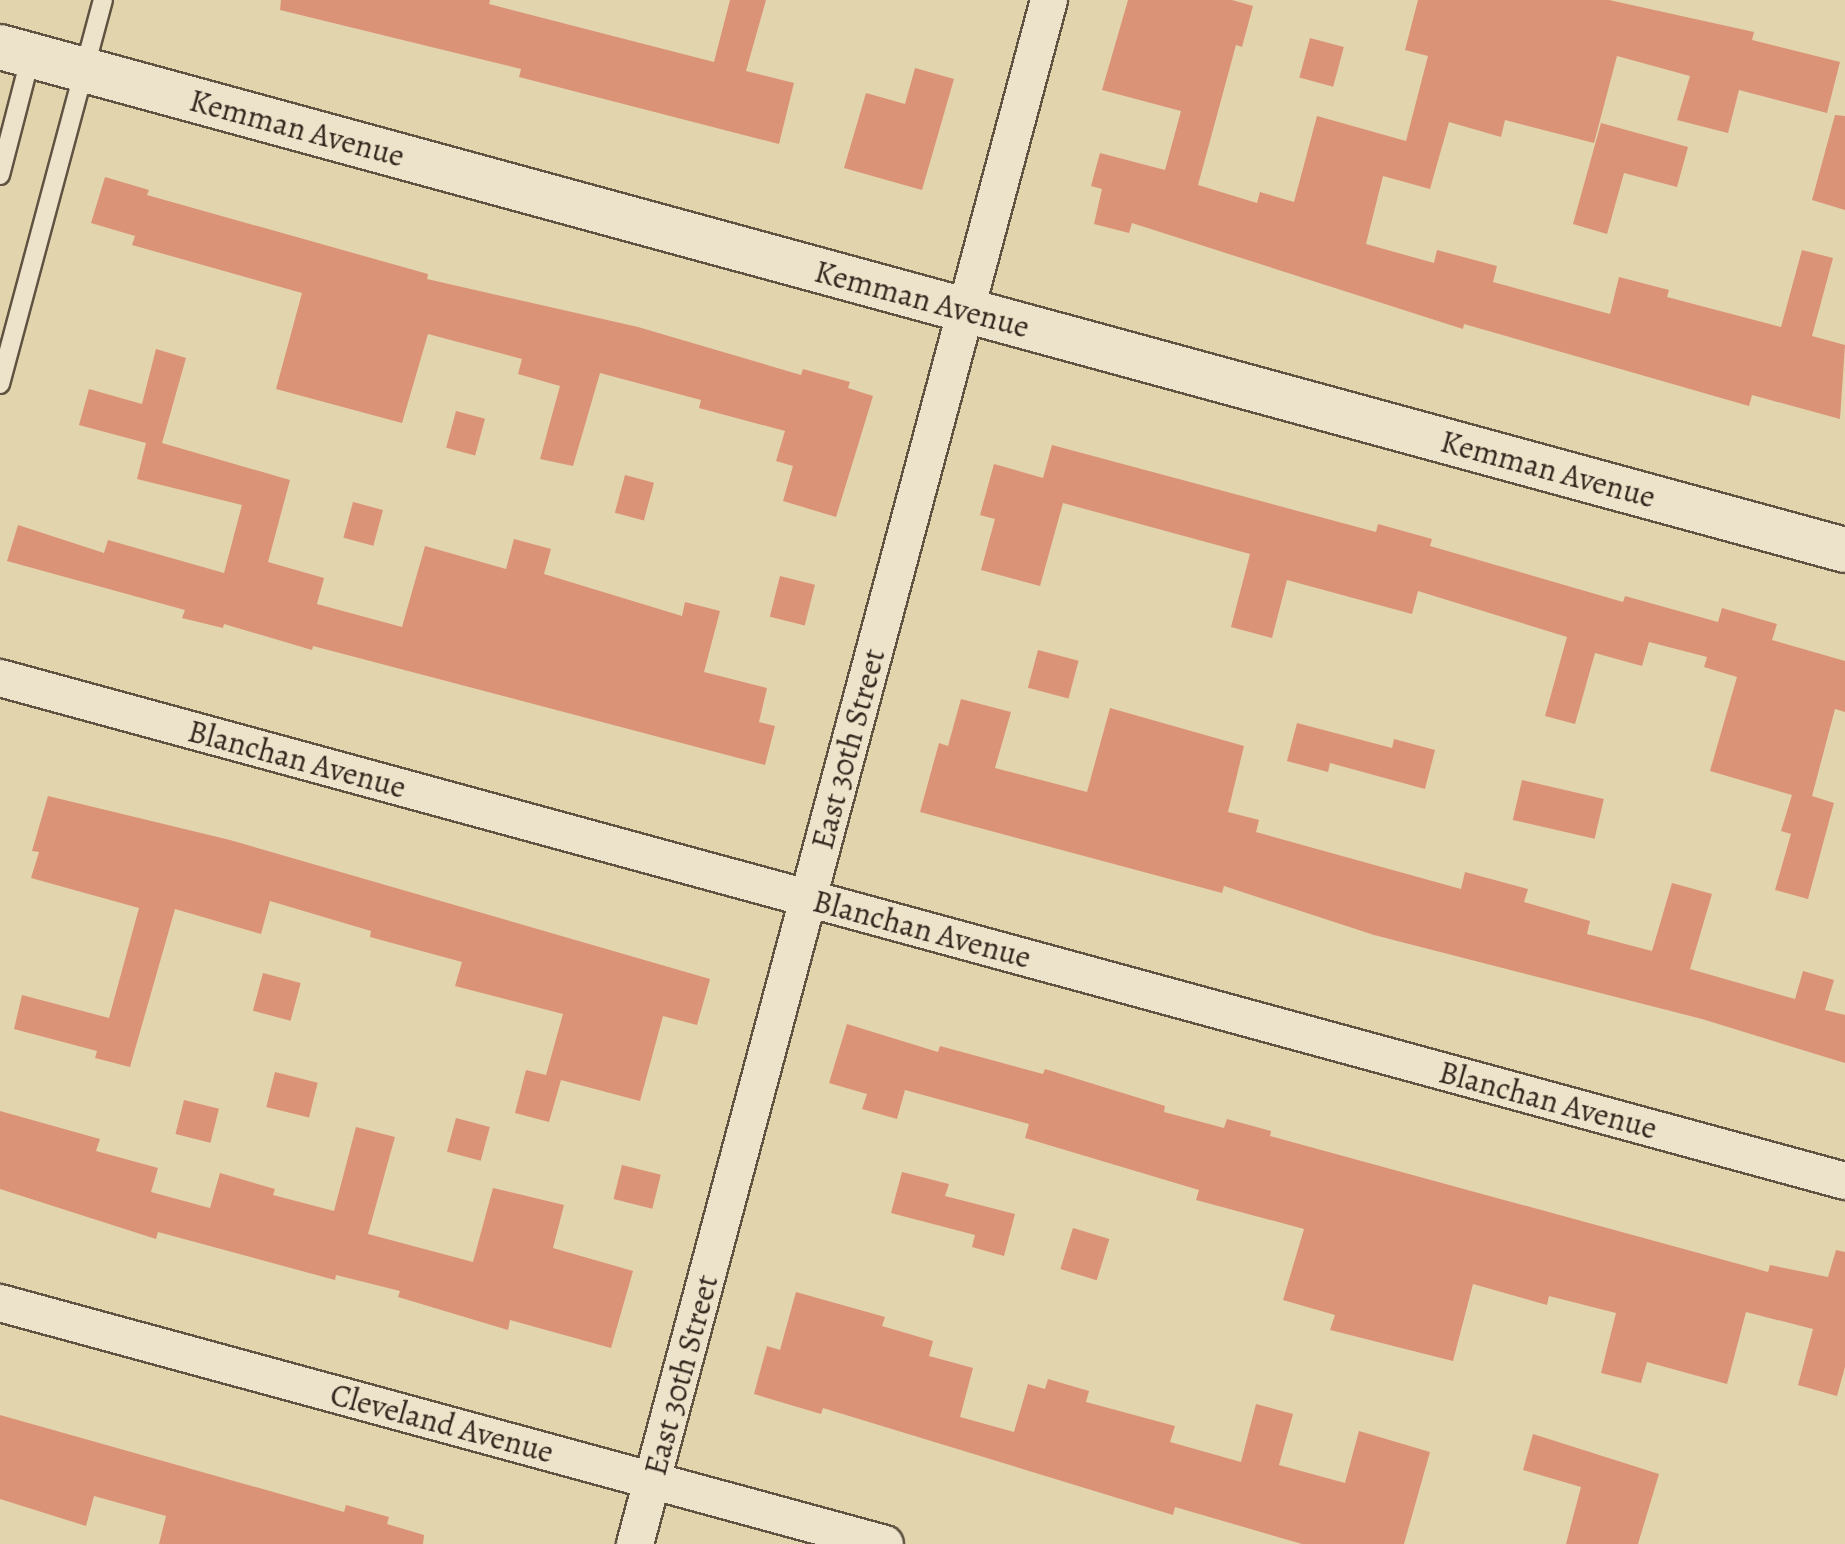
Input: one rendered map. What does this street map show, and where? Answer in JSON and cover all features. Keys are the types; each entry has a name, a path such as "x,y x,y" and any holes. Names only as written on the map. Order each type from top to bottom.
{"street":[{"name":"East 30th Street","path":"635,1544 1049,0"},
{"name":"Kemman Avenue","path":"15,51 1845,550"},
{"name":"Blanchan Avenue","path":"0,678 1845,1181"},
{"name":"Cleveland Avenue","path":"0,1303 885,1544"}],"lane":[{"path":"0,384 103,0"},
{"path":"0,175 15,51"}],"building":[{"path":"281,0 490,0 489,4 714,62 730,0 766,0 746,71 794,83 779,144 519,77 521,69 280,10"},
{"path":"1128,0 1232,0 1253,6 1242,47 1236,45 1198,185 1257,203 1260,192 1294,202 1317,116 1406,141 1428,56 1405,50 1418,0 1609,0 1754,32 1752,40 1840,62 1827,113 1739,90 1728,133 1677,120 1690,76 1617,56 1594,143 1505,120 1501,137 1449,122 1430,189 1383,176 1366,244 1434,263 1437,250 1497,266 1493,282 1610,314 1619,277 1669,290 1667,297 1781,327 1802,250 1833,258 1812,336 1845,345 1840,419 1752,395 1749,406 1464,324 1463,329 1132,223 1129,233 1094,224 1102,189 1091,186 1100,153 1165,170 1181,111 1102,90"},
{"path":"1310,38 1344,47 1333,87 1299,78"},
{"path":"915,68 954,79 922,190 844,168 866,93 905,104"},
{"path":"1835,115 1845,116 1845,210 1812,200"},
{"path":"1601,123 1688,147 1677,187 1624,173 1607,234 1573,224"},
{"path":"105,177 149,190 147,195 428,274 427,279 638,327 801,375 803,369 850,382 848,388 873,396 836,517 783,501 793,466 776,461 785,431 699,408 701,400 600,373 573,466 540,459 560,386 518,374 522,359 428,334 402,423 276,389 302,293 132,245 135,236 91,223"},
{"path":"156,349 186,358 162,443 290,480 268,562 324,578 317,604 402,627 425,546 506,569 514,539 551,549 544,574 682,616 685,602 720,611 704,672 767,688 759,722 775,726 765,765 313,646 312,650 224,624 223,628 182,618 185,610 7,561 18,525 104,553 108,540 224,573 242,505 137,479 146,443 79,425 89,389 142,404"},
{"path":"456,411 485,419 475,455 446,448"},
{"path":"1052,445 1376,532 1378,524 1432,539 1430,546 1623,602 1625,596 1718,622 1722,608 1777,624 1772,640 1845,661 1845,712 1835,709 1812,796 1834,803 1808,899 1775,890 1791,834 1781,831 1792,795 1710,771 1737,677 1704,667 1707,657 1649,642 1642,666 1595,653 1575,724 1545,716 1567,637 1418,591 1412,614 1287,580 1272,638 1231,627 1250,554 1063,503 1040,586 981,570 995,519 980,515 994,464 1043,478"},
{"path":"625,475 654,483 644,520 615,513"},
{"path":"353,502 383,510 373,546 343,538"},
{"path":"780,576 815,585 805,625 770,617"},
{"path":"1038,650 1079,661 1068,699 1028,688"},
{"path":"961,699 1011,712 995,768 1087,792 1110,708 1244,746 1228,812 1259,820 1256,832 1461,889 1465,872 1528,889 1524,902 1590,921 1587,934 1652,951 1672,883 1712,894 1690,969 1795,999 1803,971 1834,980 1825,1010 1845,1015 1845,1063 1702,1019 1374,935 1224,886 1222,893 920,812 939,743 948,746"},
{"path":"1297,723 1392,748 1394,739 1435,750 1425,789 1330,763 1328,772 1287,761"},
{"path":"1522,780 1604,799 1595,839 1513,820"},
{"path":"48,796 230,840 710,979 697,1025 663,1016 640,1101 561,1080 549,1122 515,1113 526,1070 546,1075 563,1014 455,986 462,962 370,937 371,931 270,901 261,934 175,909 130,1067 95,1058 97,1051 14,1029 22,995 109,1018 139,908 31,878 39,852 32,851"},
{"path":"263,973 301,983 291,1021 253,1011"},
{"path":"847,1024 938,1052 940,1046 1043,1074 1045,1069 1165,1106 1164,1112 1224,1128 1227,1119 1271,1131 1270,1136 1768,1272 1770,1265 1828,1277 1836,1250 1845,1252 1845,1367 1837,1396 1798,1385 1813,1329 1746,1312 1727,1384 1647,1362 1641,1383 1601,1373 1616,1313 1549,1296 1547,1305 1473,1284 1453,1361 1330,1330 1335,1315 1283,1300 1304,1229 1196,1200 1199,1190 1025,1138 1029,1124 905,1090 897,1119 862,1109 867,1094 829,1083"},
{"path":"275,1072 318,1083 309,1118 266,1107"},
{"path":"184,1100 219,1109 210,1143 176,1134"},
{"path":"0,1111 100,1139 96,1151 158,1168 151,1192 210,1208 220,1173 275,1189 273,1195 334,1211 356,1127 395,1137 368,1234 473,1262 493,1188 564,1205 553,1248 633,1271 611,1348 510,1320 508,1330 398,1297 400,1291 336,1275 335,1280 158,1232 156,1239 0,1189"},
{"path":"456,1118 490,1127 481,1161 447,1152"},
{"path":"622,1165 661,1175 652,1209 614,1199"},
{"path":"902,1172 949,1184 945,1196 1015,1214 1004,1256 972,1247 975,1235 891,1213"},
{"path":"1073,1228 1109,1239 1097,1280 1060,1269"},
{"path":"796,1292 885,1317 882,1326 933,1341 929,1356 973,1368 960,1417 1014,1432 1028,1384 1045,1389 1048,1379 1089,1391 1086,1402 1175,1426 1170,1442 1241,1462 1256,1404 1293,1414 1279,1465 1345,1483 1359,1431 1430,1452 1404,1544 1302,1544 1175,1507 1173,1515 823,1408 821,1414 754,1394 767,1346 780,1350"},
{"path":"0,1415 344,1512 346,1505 389,1517 387,1524 424,1535 423,1544 159,1544 166,1516 94,1496 86,1526 0,1499"},
{"path":"1533,1434 1659,1474 1638,1544 1566,1544 1581,1487 1523,1470"}]}
